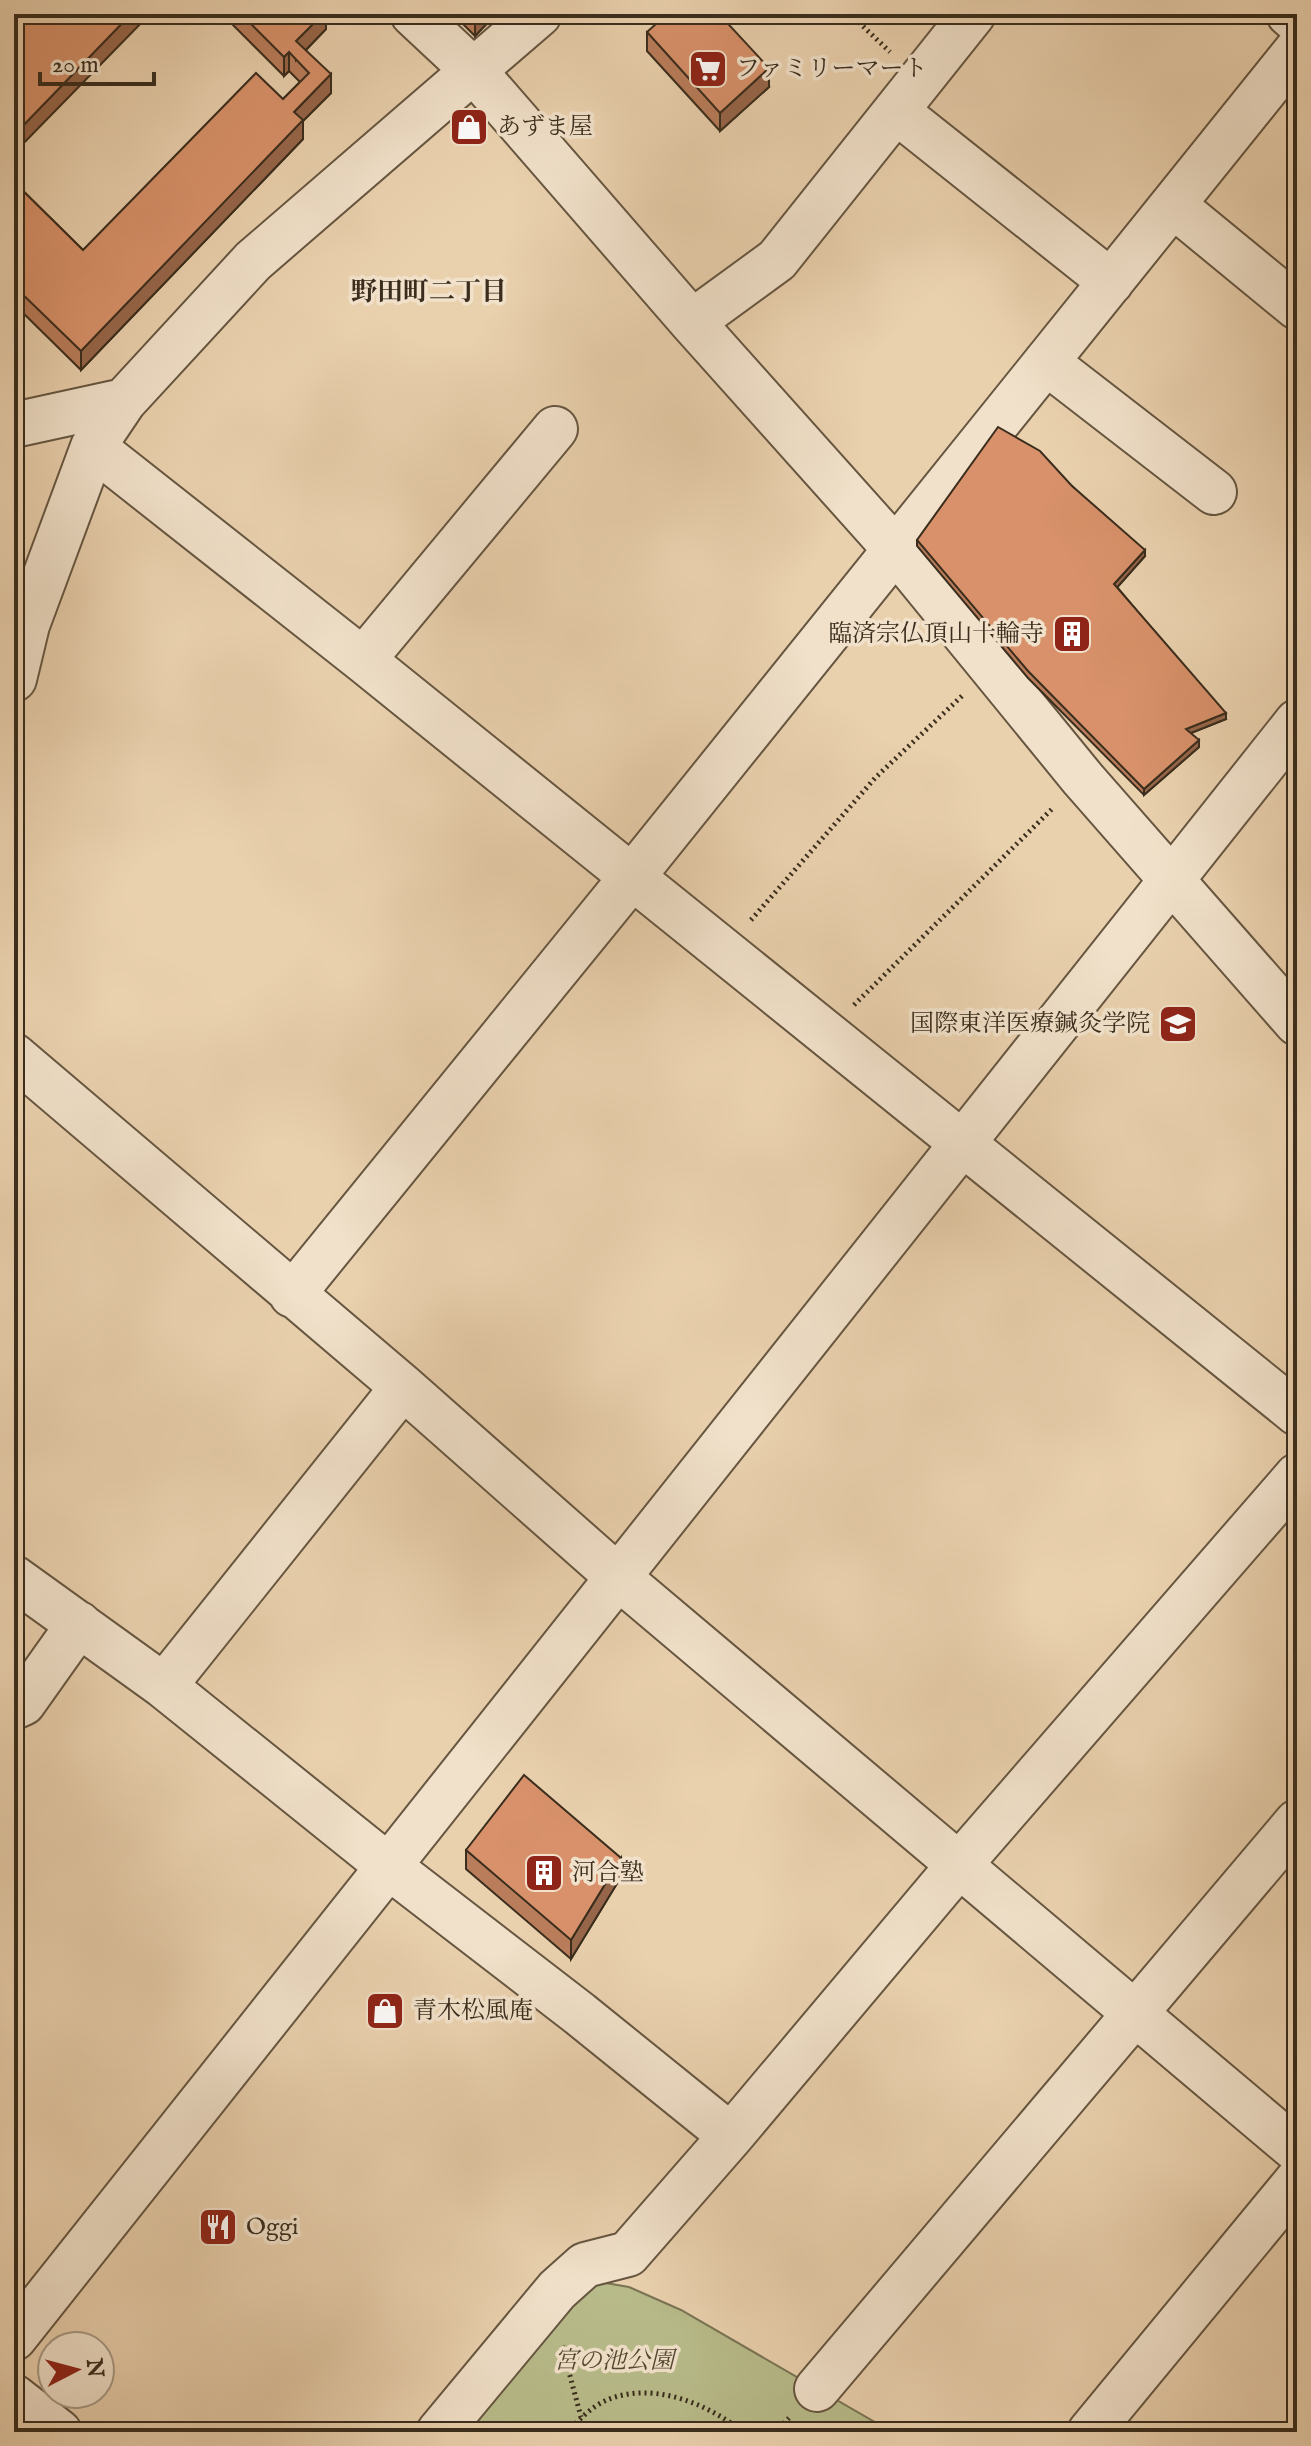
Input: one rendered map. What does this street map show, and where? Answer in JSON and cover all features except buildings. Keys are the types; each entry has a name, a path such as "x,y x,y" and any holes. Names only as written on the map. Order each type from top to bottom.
{"street":[{"path":"413,14 474,71 896,550 1083,779 1297,1023"},
{"path":"14,679 27,625 93,447 124,401 253,261 539,14"},
{"path":"692,322 777,260 973,14"},
{"path":"1289,14 1297,21"},
{"path":"292,1295 1297,50"},
{"path":"908,96 1111,282"},
{"path":"1173,205 1297,307"},
{"path":"1046,362 1214,492"},
{"path":"14,425 124,401"},
{"path":"363,660 555,429"},
{"path":"93,447 363,660 1297,1413"},
{"path":"14,2338 1297,722"},
{"path":"14,1056 403,1387 618,1577 1297,2150"},
{"path":"164,1686 403,1387"},
{"path":"439,2432 557,2290 585,2265 628,2254 959,1865 1297,1476"},
{"path":"14,1578 164,1686 731,2136"},
{"path":"14,1707 23,1703 79,1624"},
{"path":"817,2389 1297,1822"},
{"path":"1090,2432 1297,2181"},
{"path":"14,2397 59,2432"}],"path":[{"path":"850,14 908,96"},
{"path":"724,951 876,777 991,668"},
{"path":"825,1034 1083,779"},
{"path":"537,2314 548,2324 562,2346 581,2417"},
{"path":"567,2432 581,2417 606,2400 634,2394 663,2394 690,2402 728,2420 743,2432"}],"green space":[{"name":"宮の池公園","path":"594,2281 629,2287 681,2310 892,2432 462,2432"}],"place":[{"name":"ファミリーマート","path":"708,69"},
{"name":"あずま屋","path":"469,127"},
{"name":"臨済宗仏頂山十輪寺","path":"1072,634"},
{"name":"国際東洋医療鍼灸学院","path":"1178,1024"},
{"name":"河合塾","path":"544,1873"},
{"name":"青木松風庵","path":"385,2011"},
{"name":"Oggi","path":"218,2227"}],"district":[{"name":"野田町二丁目","path":"429,292"}]}
